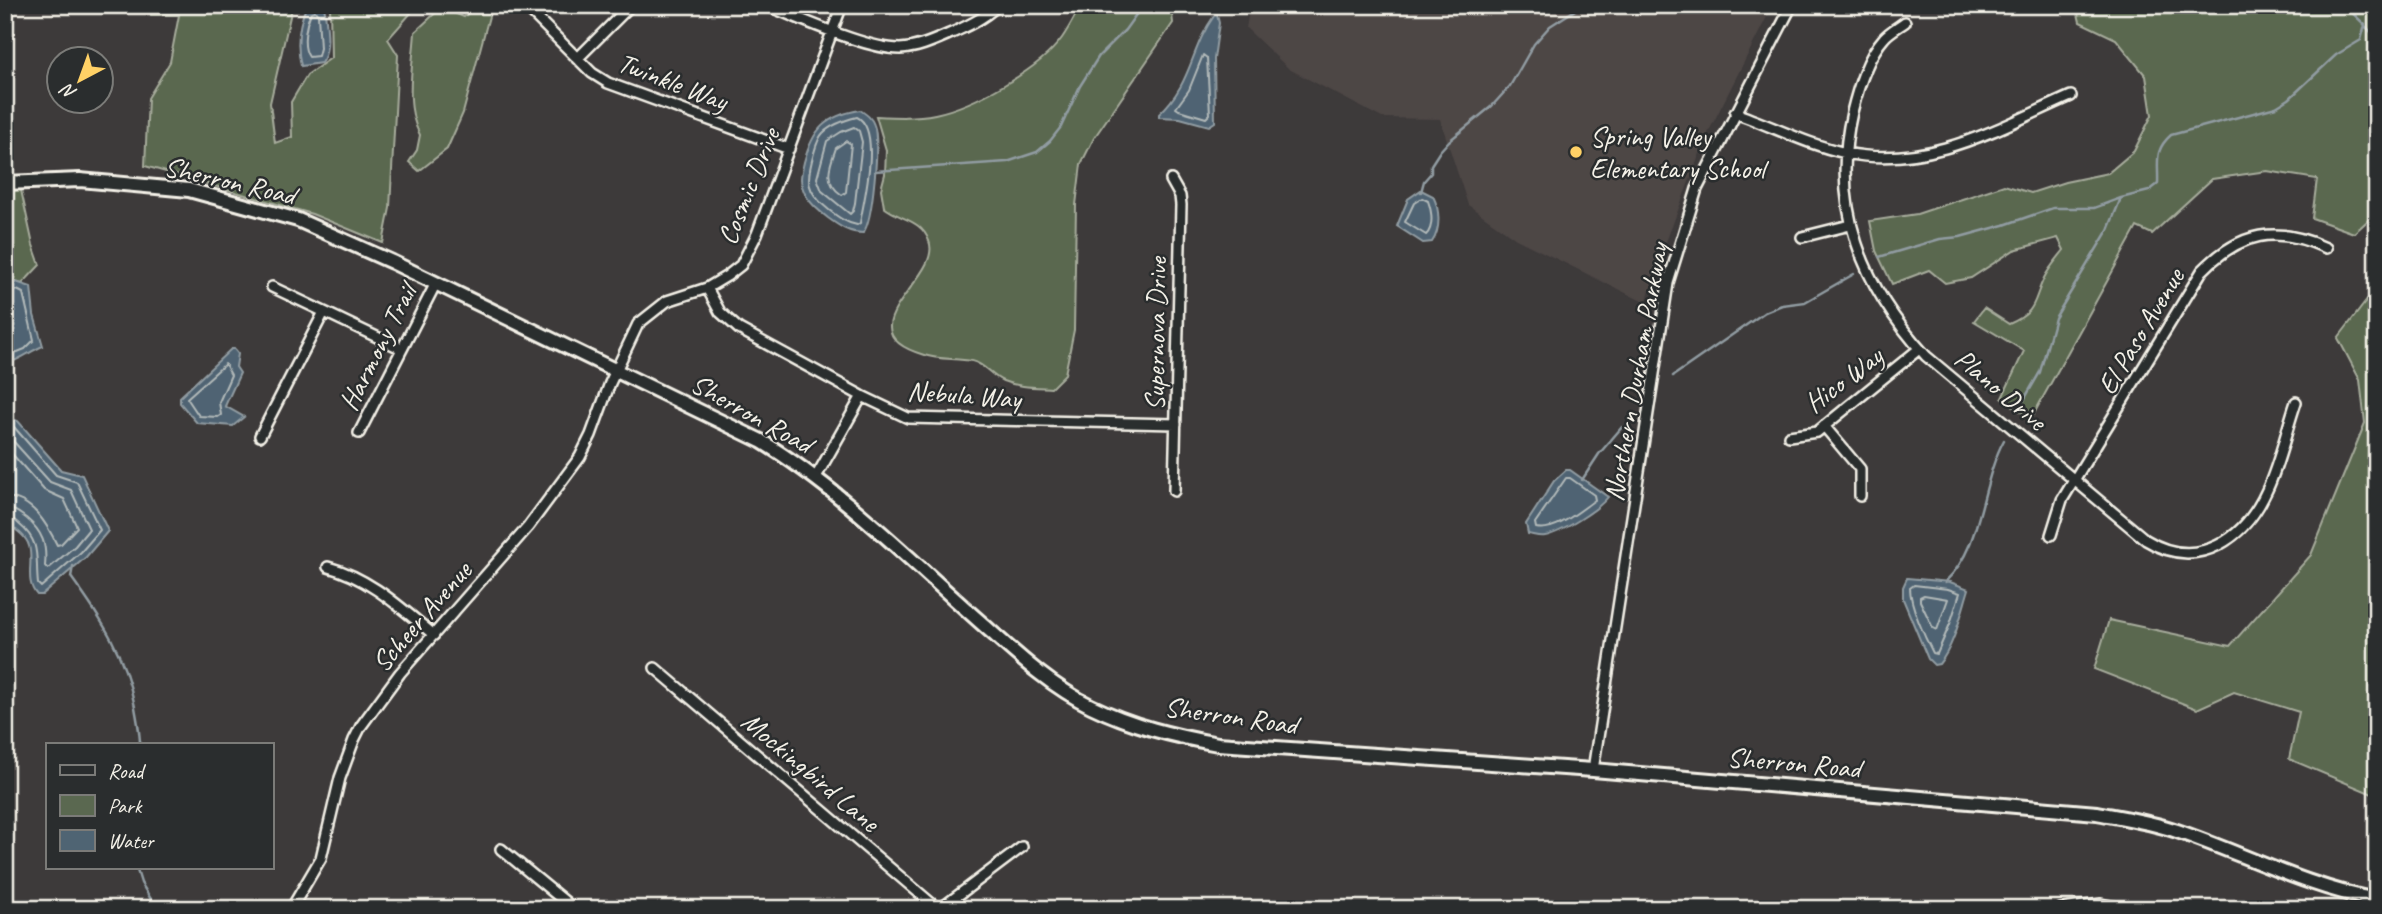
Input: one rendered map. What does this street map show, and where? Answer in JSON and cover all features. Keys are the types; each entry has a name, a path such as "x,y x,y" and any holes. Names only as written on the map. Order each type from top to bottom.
{"main road":[{"name":"Sherron Road","path":"5,183 80,180 189,190 298,220 436,283 761,440 816,477 1021,658 1073,697 1114,717 1158,732 1218,744 1593,770 2097,813 2175,830 2316,886 2377,900"}],"street":[{"name":"Twinkle Way","path":"524,5 592,73 608,83 789,149"},
{"path":"577,59 631,5"},
{"path":"765,5 872,45 898,49 921,46 965,28 986,16 998,5"},
{"name":"Cosmic Drive","path":"616,369 629,339 645,316 667,301 707,288 741,265 750,249 789,149 842,5"},
{"name":"Northern Durham Parkway","path":"1593,770 1668,283 1697,189 1792,5"},
{"name":"Plano Drive","path":"1905,22 1884,38 1874,54 1855,100 1844,153 1850,225 1873,285 1901,328 1919,349 2155,545 2184,554 2207,551 2227,541 2257,507 2273,474 2296,402"},
{"path":"1735,113 1844,153 1892,158 1936,152 2071,96"},
{"name":"Supernova Drive","path":"1171,180 1180,196 1181,205 1174,491"},
{"path":"1802,237 1850,225"},
{"name":"El Paso Avenue","path":"2051,536 2057,512 2075,481 2192,287 2214,259 2238,242 2270,234 2286,234 2306,239 2326,248"},
{"name":"Harmony Trail","path":"359,433 436,283"},
{"path":"272,287 402,349"},
{"name":"Nebula Way","path":"707,288 720,312 739,329 899,415 919,419 1176,424"},
{"path":"260,436 324,312"},
{"name":"Hico Way","path":"1789,436 1817,432 1919,349"},
{"name":"Scheer Avenue","path":"291,909 321,858 340,778 354,740 382,695 528,527 580,457 616,369"},
{"path":"816,477 862,396"},
{"path":"1824,426 1860,469 1860,496"},
{"path":"328,567 347,572 366,582 434,635"},
{"name":"Mockingbird Lane","path":"655,668 939,909"},
{"path":"939,909 1022,847"},
{"path":"501,849 574,909"},
{"path":"2061,909 2101,904 2127,909"}],"shaded area":[{"name":"Spring Valley Elementary School","path":"1250,5 1773,5 1707,135 1659,260 1646,303 1516,239 1468,205 1440,119 1382,118 1289,69 1246,28"}],"green space":[{"path":"150,5 297,5 291,12 270,103 275,143 292,137 291,102 307,75 331,58 330,5 418,5 388,39 398,55 390,208 383,243 312,214 145,166 148,98 170,62 179,15 151,15"},
{"path":"444,5 452,5 454,13 464,17 476,5 492,5 463,113 447,149 419,171 409,162 417,150 420,135 415,124 411,98 415,32"},
{"path":"1081,5 1171,5 1173,23 1094,138 1081,164 1076,205 1074,330 1065,374 1051,388 1021,386 1003,381 972,361 924,355 900,344 891,332 892,318 930,255 929,241 921,228 884,207 881,189 886,150 876,116 913,117 935,114 986,95 1022,74 1051,50 1065,34"},
{"path":"2076,5 2377,5 2377,216 2374,215 2354,233 2312,218 2317,179 2267,171 2212,179 2152,234 2137,227 2031,419 2002,398 2024,351 1974,321 1984,308 2009,324 2025,315 2033,306 2046,274 2064,250 2058,238 2014,250 1971,278 1945,283 1929,270 1892,284 1876,251 1870,221 1917,214 2004,185 2031,193 2108,173 2134,151 2152,115 2146,76 2116,39 2080,22"},
{"path":"5,190 21,190 40,265 22,284 16,282 5,286"},
{"path":"2371,295 2377,298 2377,620 2372,626 2374,663 2377,670 2377,796 2289,759 2299,712 2234,692 2197,709 2094,669 2109,620 2230,646 2311,555 2365,423 2360,380 2338,338"}],"water":[{"path":"307,5 324,5 327,43 321,63 301,66 299,35"},
{"path":"1217,15 1219,23 1214,59 1215,122 1209,126 1180,118 1159,117 1185,79 1206,28"},
{"path":"860,110 869,116 876,134 872,198 867,226 863,233 844,229 820,212 807,197 801,179 802,169 816,133 829,120"},
{"path":"1421,190 1433,196 1437,207 1439,219 1432,242 1423,243 1397,226 1408,199"},
{"path":"16,282 31,287 34,315 43,346 5,364 5,286"},
{"path":"231,349 238,354 236,367 240,373 225,406 244,417 233,426 197,423 180,403 180,397"},
{"path":"5,416 18,421 61,470 82,475 108,531 86,557 42,595 37,595 31,584 30,552 25,538 5,522"},
{"path":"1566,470 1570,470 1608,497 1588,514 1552,534 1528,534 1526,524 1554,481"},
{"path":"1907,578 1950,582 1969,589 1953,639 1939,664 1934,665 1928,659 1903,599 1903,587"}],"waterway":[{"path":"875,171 1007,162 1037,152 1061,127 1080,86 1099,56 1125,30 1140,5"},
{"path":"1421,192 1424,181 1431,173 1431,165 1440,151 1492,106 1510,86 1534,44 1550,26 1583,5"},
{"path":"2155,5 2165,8 2171,5"},
{"path":"1879,257 1940,239 1960,237 2004,225 2053,208 2094,208 2149,191 2158,184 2159,152 2171,135 2276,107 2289,99 2336,55 2361,40 2365,25 2344,5"},
{"path":"2365,26 2377,38"},
{"path":"2377,116 2371,119 2377,140"},
{"path":"2018,410 2040,372 2055,318 2108,230 2121,198"},
{"path":"1673,376 1765,312 1782,305 1805,302 1854,274"},
{"path":"1582,480 1622,427"},
{"path":"1945,582 1967,551 1996,457 2004,440"},
{"path":"73,566 71,577 93,608 119,654 131,688 140,743"},
{"path":"137,869 141,883 157,909"}],"place":[{"name":"Spring Valley Elementary School","path":"1576,152"}]}
